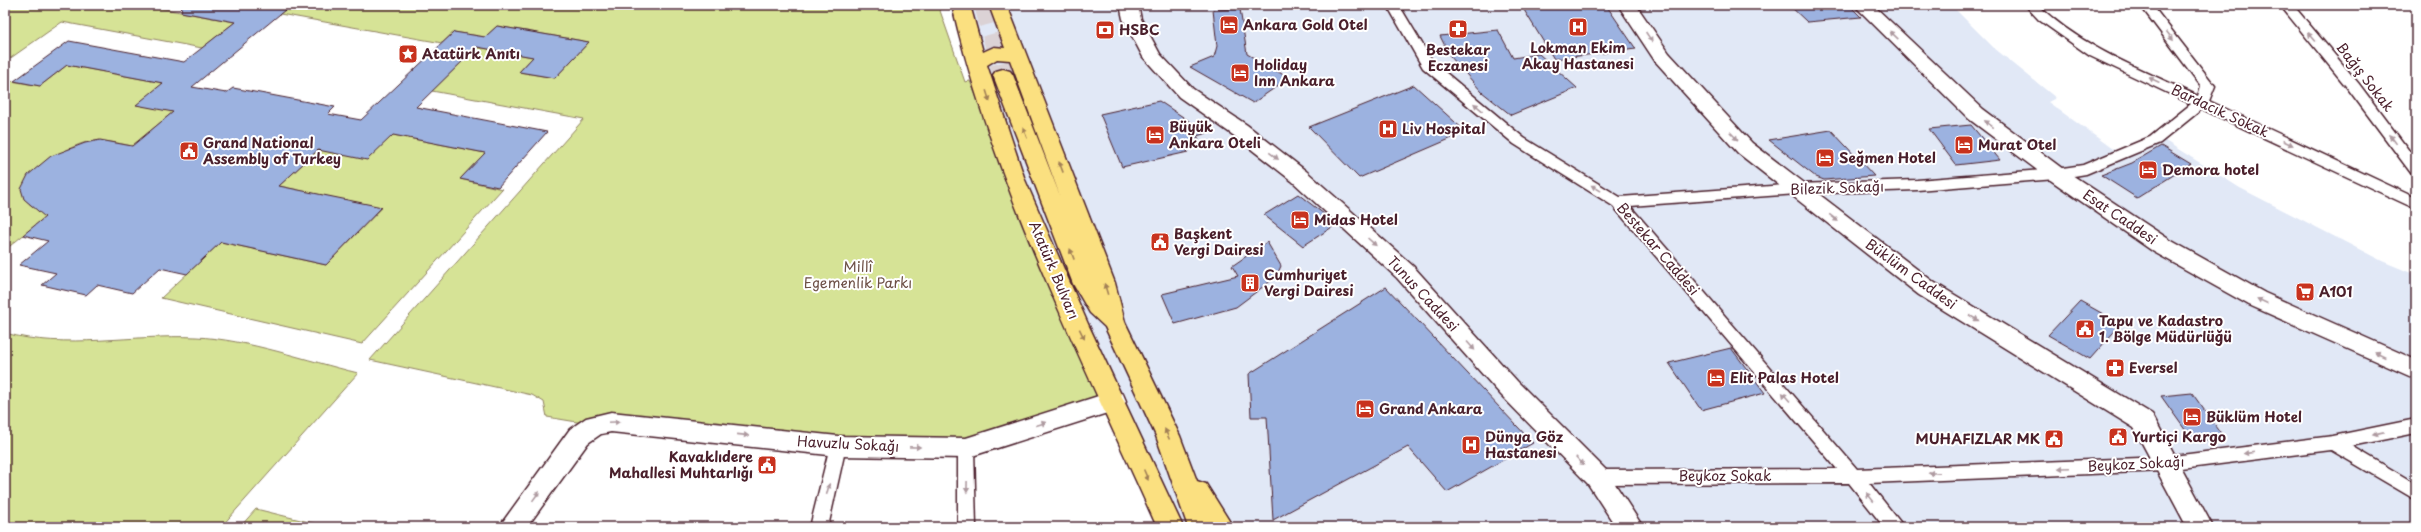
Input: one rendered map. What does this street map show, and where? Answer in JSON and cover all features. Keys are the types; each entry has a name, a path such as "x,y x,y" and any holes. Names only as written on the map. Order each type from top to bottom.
{"main road":[{"name":"Atatürk Bulvarı","path":"961,5 977,63 1015,180 1077,324 1114,401 1156,499 1170,527"},
{"path":"998,5 1104,283 1114,322 1168,436 1182,470 1201,527"},
{"path":"1008,30 1010,5"},
{"path":"977,63 994,53 1018,55"},
{"path":"1003,74 1084,284 1098,307 1114,322"},
{"path":"1182,470 1220,527"},
{"path":"1156,499 1158,527"}],"street":[{"name":"Tunus Caddesi","path":"1116,5 1120,21 1143,61 1170,86 1186,93"},
{"name":"Tunus Caddesi","path":"1129,5 1132,20 1152,57 1186,93 1208,110 1240,130 1299,176 1405,272 1509,388 1597,477 1630,527"},
{"name":"Bestekar Caddesi","path":"1393,5 1428,65 1518,141 1618,202 1895,527"},
{"name":"Büklüm Caddesi","path":"1627,5 1662,57 1700,101 1745,148 1927,289 2143,421 2200,527"},
{"name":"Esat Caddesi","path":"1862,5 1976,114 2056,174 2162,246 2257,299 2416,370"},
{"name":"Bardacık Sokak","path":"2031,5 2043,17 2095,53 2202,102 2416,204"},
{"path":"2146,5 2208,86 2202,102"},
{"name":"Bağış Sokak","path":"2286,5 2354,87 2416,170"},
{"name":"Bilezik Sokağı","path":"1618,202 1798,189 1917,185 2056,174 2086,169 2154,140 2202,102"},
{"name":"Havuzlu Sokağı","path":"512,527 579,436 595,425 611,422 626,422 838,446 966,448 1114,401"},
{"name":"Beykoz Sokağı","path":"1853,476 2165,464 2333,443 2416,426"},
{"path":"2333,443 2416,493"},
{"path":"819,527 838,446"},
{"path":"966,448 967,527"},
{"name":"Beykoz Sokak","path":"1597,477 1853,476"}],"shaded area":[{"path":"961,5 1951,5 1994,48 2056,98 2048,102 2120,154 2159,137 2240,188 2382,261 2416,275 2416,527 1158,527 1077,324"}],"green space":[{"path":"5,5 155,5 153,7 235,22 202,48 62,22 5,62"},
{"name":"Millî Egemenlik Parkı","path":"291,5 938,5 965,82 970,81 978,101 990,101 1114,401 966,448 595,425 547,417 544,402 532,395 370,360 584,119 432,91 477,47 533,57 519,72 555,78 589,42 497,26 485,37 454,32 442,43 280,14"},
{"path":"67,65 163,83 173,112 132,146 104,141 87,142 66,150 40,167 30,177 24,187 24,197 32,206 53,211 5,250 5,80 40,86"},
{"path":"393,135 485,153 460,179 502,189 362,344 161,298 221,242 326,265 382,208 279,186 318,150"},
{"path":"5,333 28,338 75,341 172,337 215,339 256,346 358,373 221,527 5,527"},
{"path":"256,509 329,527 240,527"}],"building":[{"name":"Grand National Assembly of Turkey","path":"182,5 291,5 192,87 226,93 233,88 335,107 328,114 361,120 454,32 485,37 497,26 589,42 555,78 519,72 533,57 477,47 416,107 547,132 498,187 460,179 485,153 393,135 367,160 318,150 279,186 382,207 326,265 221,242 187,274 160,268 132,293 97,285 86,295 42,285 56,273 19,265 48,241 23,235 45,217 24,199 21,189 28,175 51,156 85,143 100,140 132,146 173,112 136,105 163,83 67,65 40,86 14,81 69,41 184,62 235,22 181,12"},
{"name":"Lokman Ekim Akay Hastanesi","path":"1521,5 1606,5 1636,49 1554,59"},
{"path":"1789,5 1849,5 1861,17 1807,22"},
{"name":"Holiday Inn Ankara","path":"1240,9 1247,54 1289,78 1253,103 1190,67 1214,57 1217,46 1213,10"},
{"path":"1498,30 1513,58 1539,54 1577,88 1511,115 1482,92 1450,56 1440,36"},
{"name":"Liv Hospital","path":"1414,85 1466,132 1359,178 1309,127"},
{"name":"Büyük Ankara Oteli","path":"1159,101 1207,133 1197,136 1199,139 1193,141 1195,143 1186,149 1188,152 1122,167 1100,114"},
{"name":"Murat Otel","path":"1971,125 2000,160 1956,165 1929,129"},
{"name":"Seğmen Hotel","path":"1831,130 1874,176 1824,180 1816,177 1769,140"},
{"name":"Demora hotel","path":"2161,146 2191,164 2137,198 2101,175 2132,163"},
{"name":"Midas Hotel","path":"1298,194 1337,224 1303,246 1264,215"},
{"name":"Cumhuriyet Vergi Dairesi","path":"1267,242 1281,266 1276,277 1236,307 1175,324 1162,294 1238,276 1232,266"},
{"name":"Grand Ankara","path":"1386,287 1533,443 1447,492 1408,447 1273,520 1267,417 1251,417 1249,374"},
{"name":"Tapu ve Kadastro 1. Bölge Müdürlüğü","path":"2080,301 2121,324 2090,359 2048,335"},
{"name":"Elit Palas Hotel","path":"1731,348 1765,393 1701,410 1669,363"},
{"name":"Büklüm Hotel","path":"2192,393 2225,439 2193,441 2161,396"}],"tunnel":[{"path":"984,5 1003,75"}],"place":[{"name":"Ankara Gold Otel","path":"1229,25"},
{"name":"Lokman Ekim Akay Hastanesi","path":"1578,27"},
{"name":"Bestekar Eczanesi","path":"1458,29"},
{"name":"HSBC","path":"1105,30"},
{"name":"Atatürk Anıtı","path":"408,54"},
{"name":"Holiday Inn Ankara","path":"1240,73"},
{"name":"Liv Hospital","path":"1388,129"},
{"name":"Büyük Ankara Oteli","path":"1155,135"},
{"name":"Murat Otel","path":"1964,145"},
{"name":"Grand National Assembly of Turkey","path":"189,151"},
{"name":"Seğmen Hotel","path":"1825,158"},
{"name":"Demora hotel","path":"2148,170"},
{"name":"Midas Hotel","path":"1300,220"},
{"name":"Başkent Vergi Dairesi","path":"1160,242"},
{"name":"Cumhuriyet Vergi Dairesi","path":"1250,283"},
{"name":"A101","path":"2305,292"},
{"name":"Tapu ve Kadastro 1. Bölge Müdürlüğü","path":"2085,329"},
{"name":"Eversel","path":"2115,368"},
{"name":"Elit Palas Hotel","path":"1716,378"},
{"name":"Grand Ankara","path":"1365,409"},
{"name":"Büklüm Hotel","path":"2192,417"},
{"name":"Yurtiçi Kargo","path":"2118,437"},
{"name":"MUHAFIZLAR MK","path":"2054,439"},
{"name":"Dünya Göz Hastanesi","path":"1471,445"},
{"name":"Kavaklıdere Mahallesi Muhtarlığı","path":"767,465"}]}
